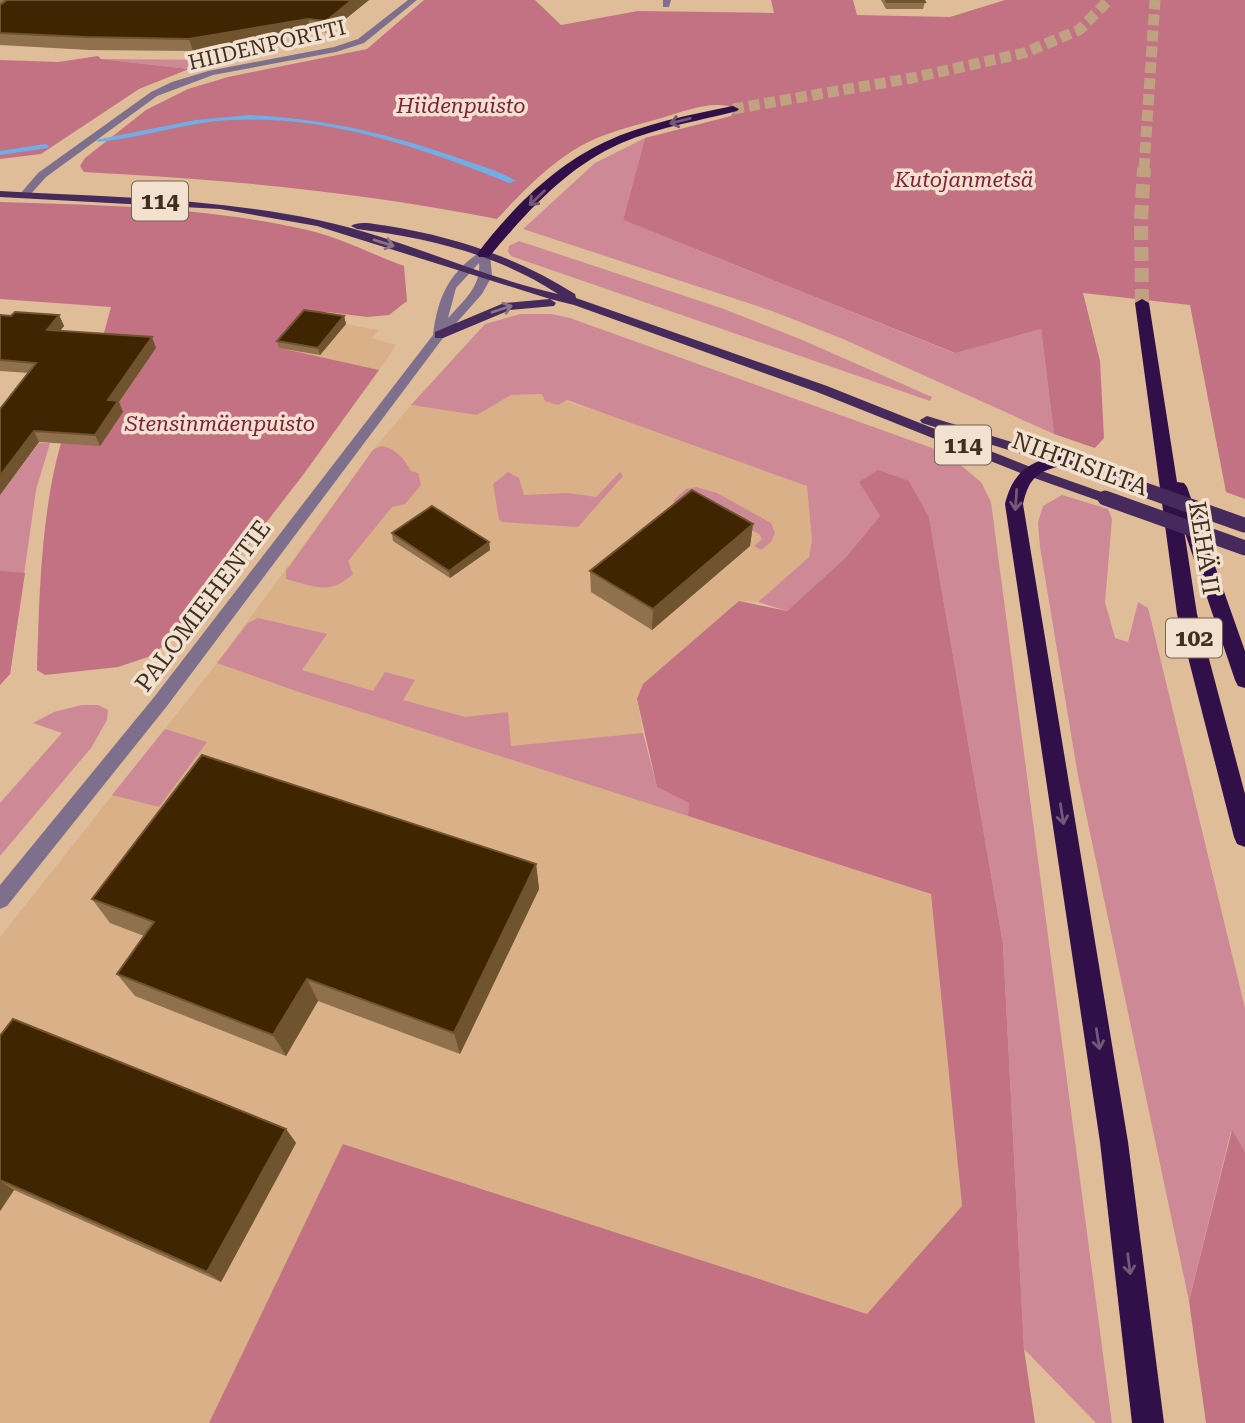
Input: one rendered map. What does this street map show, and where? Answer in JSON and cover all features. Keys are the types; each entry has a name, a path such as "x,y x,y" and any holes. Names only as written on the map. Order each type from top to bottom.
{"highway":[{"path":"484,254 505,229 555,181 592,152 627,136 733,109"},
{"name":"KEHÄ II","path":"1142,303 1187,614 1245,837"},
{"path":"1159,435 1245,680"},
{"path":"1062,460 1042,464 1028,471 1017,488 1014,504 1114,1142 1149,1423"}],"main road":[{"name":"114","path":"0,194 220,205 319,223 397,230 484,254"},
{"name":"114","path":"319,223 486,276"},
{"name":"NIHTISILTA","path":"484,254 545,279 579,302"},
{"name":"NIHTISILTA","path":"486,276 529,291 579,302 822,389 1028,471 1245,548"},
{"path":"439,335 508,306 579,302"},
{"name":"NIHTISILTA","path":"822,389 1062,460 1244,525"}],"street":[{"name":"HIIDENPORTTI","path":"25,194 42,175 153,94 211,73 336,49 361,41 413,0"},
{"name":"PALOMIEHENTIE","path":"439,335 443,302 451,283 463,268 484,254"},
{"path":"484,254 486,276"},
{"name":"PALOMIEHENTIE","path":"0,901 170,690 439,335 476,295 486,276"}],"shaded area":[{"path":"101,59 231,60 189,69"},
{"path":"645,138 623,220 954,353 1041,329 1054,434 843,339 772,311 523,229 595,163"},
{"path":"519,241 721,308 800,339 932,397 930,401 511,256 508,252 509,246"},
{"path":"521,314 551,314 570,318 946,453 981,482 991,502 1112,1423 1096,1423 1024,1349 1003,944 929,517 909,481 859,482 880,516 845,558 787,611 758,602 809,557 812,541 807,486 567,400 558,405 545,401 542,394 511,395 477,415 411,405 485,324"},
{"path":"306,317 378,330 372,338 396,345 379,370 279,348"},
{"path":"542,394 636,423 807,486 812,541 809,557 758,602 739,601 637,699 643,733 657,787 688,816 931,894 962,1206 867,1314 344,1144 209,1423 0,1423 0,937 217,663 373,450 411,405 477,415 511,395"},
{"path":"39,443 50,443 36,490 10,674 0,685 0,495"},
{"path":"381,446 395,452 411,471 418,473 421,485 405,504 392,507 348,561 353,574 344,581 321,587 286,579 286,571 373,450"},
{"path":"508,472 519,478 524,495 568,493 596,497 620,472 623,476 578,527 502,522 499,519 493,484"},
{"path":"696,487 717,493 771,523 775,533 771,542 761,550 754,546 762,539 759,534 689,497 680,505 673,501 686,489"},
{"path":"1062,495 1108,509 1112,519 1105,602 1115,638 1128,642 1138,602 1148,608 1245,1008 1245,1152 1231,1131 1189,1301 1078,776 1040,547 1038,522 1043,506"},
{"path":"258,618 327,634 302,670 373,691 385,672 415,680 403,700 465,717 508,712 511,746 643,733 657,787 690,803 688,816 296,691 217,663 248,623"},
{"path":"82,705 98,705 108,710 107,720 91,748 0,856 0,803 62,733 33,723 54,712"},
{"path":"165,729 207,742 159,807 112,795"}],"green space":[{"name":"Kutojanmetsä","path":"424,0 535,0 561,25 638,11 774,13 771,0 853,0 857,15 950,17 1005,0 1245,0 1245,499 1226,492 1190,305 1083,293 1100,361 1104,438 1095,448 1054,434 1041,329 955,353 623,220 645,138 731,116 734,111 728,106 712,105 688,110 618,130 587,143 558,161 497,219 394,201 291,188 84,172 80,166 85,158 146,110 188,89 228,77 367,49"},
{"path":"98,56 101,59 189,69 139,89 41,154 0,159 0,60 58,62"},
{"name":"Stensinmäenpuisto","path":"0,202 152,208 266,222 328,236 404,266 407,301 389,315 367,317 327,312 306,317 280,348 379,370 303,475 179,635 148,657 118,667 45,675 37,670 45,526 61,443 113,411 156,348 101,344 111,307 0,299"},
{"path":"878,470 909,481 929,517 1003,944 1024,1349 1035,1423 209,1423 343,1144 867,1314 962,1206 931,894 688,816 689,803 657,787 637,699 643,684 739,601 787,611 845,558 880,516 859,482"},
{"path":"0,571 25,573 10,674 0,685"},
{"path":"1232,1130 1245,1152 1245,1423 1206,1423 1189,1301"}],"building":[{"path":"7,0 352,0 326,21 308,19 189,39 0,33 0,5"},
{"path":"886,0 924,0 925,2 887,2"},
{"path":"304,310 344,316 318,348 277,341"},
{"path":"15,312 59,315 47,330 152,337 108,400 118,401 95,435 34,431 0,476 0,409 36,363 0,360 0,315 11,316"},
{"path":"692,490 753,524 653,609 590,571"},
{"path":"432,506 489,542 449,571 392,533"},
{"path":"202,755 536,864 454,1033 307,979 273,1035 117,974 154,922 92,899"},
{"path":"13,1019 286,1129 207,1272 0,1180 0,1036"}],"waterway":[{"path":"99,140 210,120 249,117 287,119 364,131 440,154 512,181"},
{"path":"0,153 45,146"}],"tunnel":[{"path":"733,109 912,78 1024,53 1079,30 1109,0"},
{"path":"1144,169 1155,0"},
{"path":"1142,303 1141,220 1144,168"}],"park label":[{"name":"Hiidenpuisto","path":"461,106"}]}
